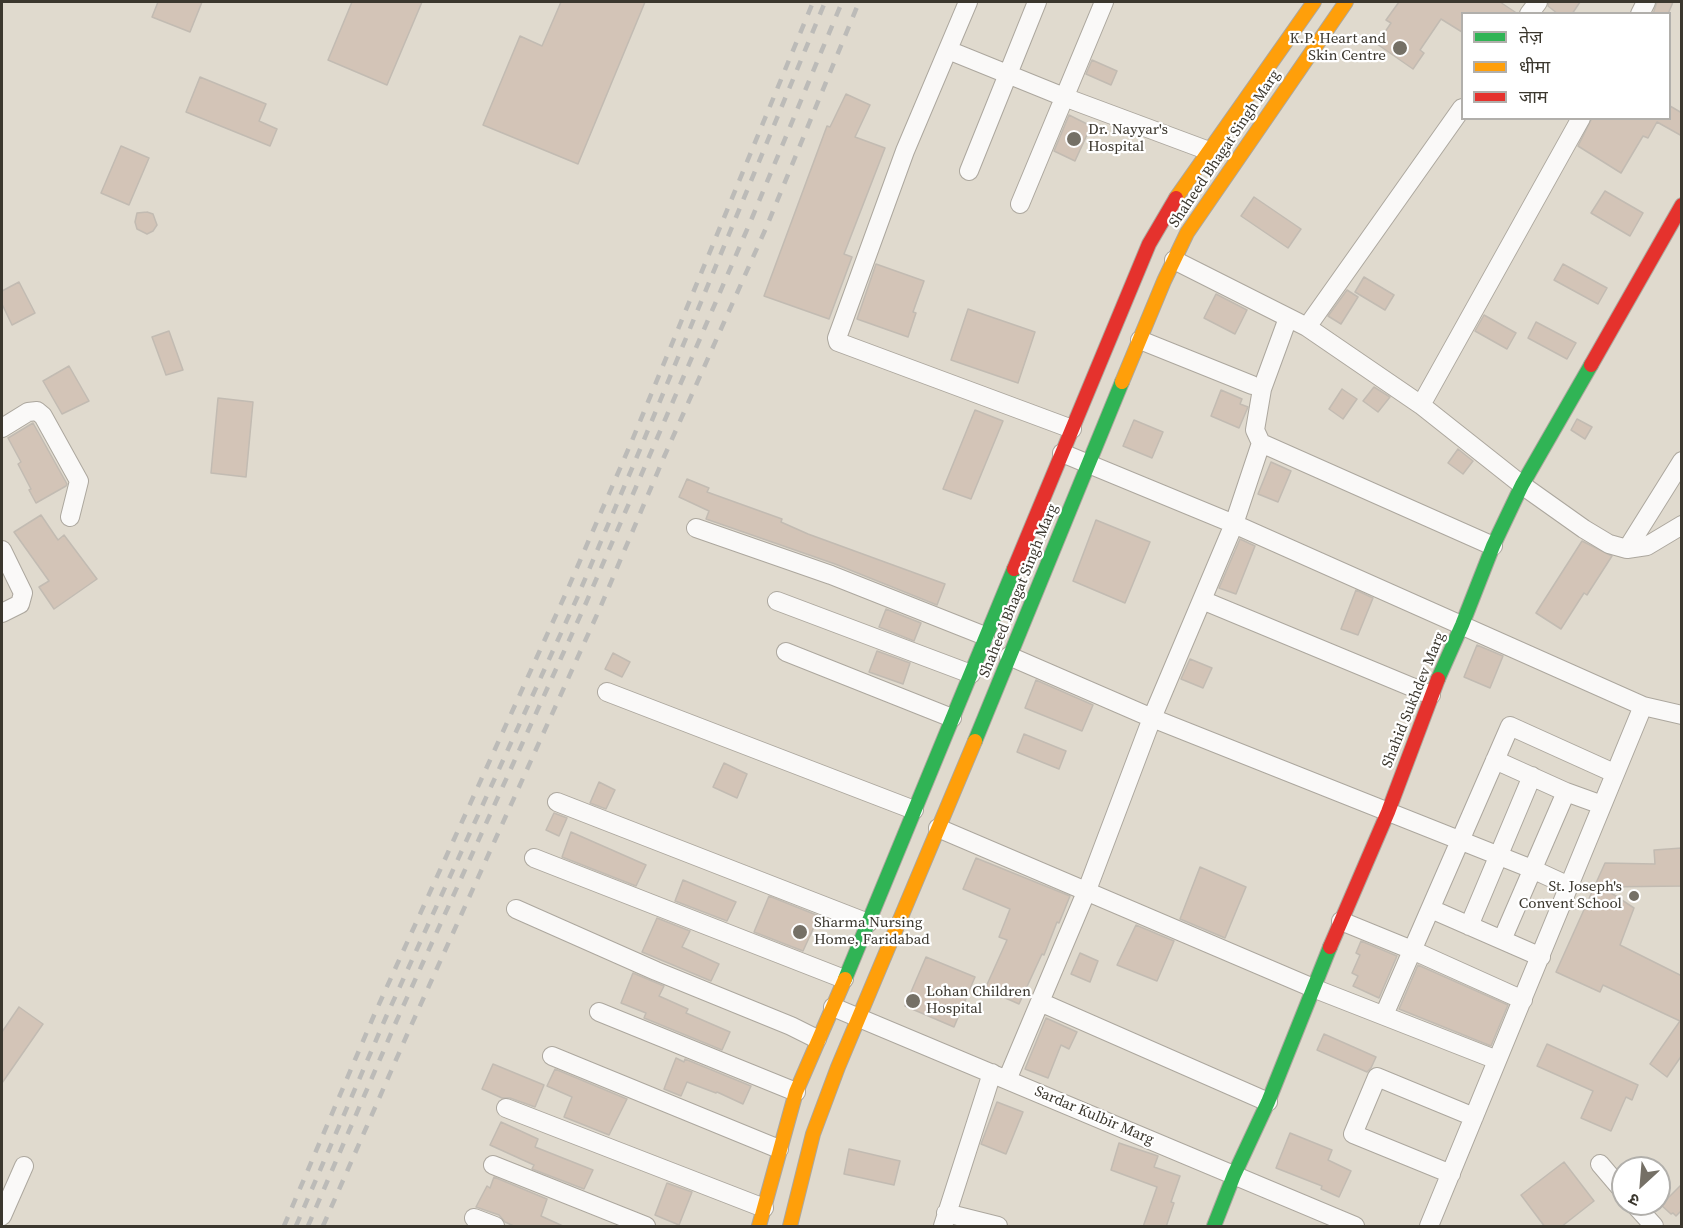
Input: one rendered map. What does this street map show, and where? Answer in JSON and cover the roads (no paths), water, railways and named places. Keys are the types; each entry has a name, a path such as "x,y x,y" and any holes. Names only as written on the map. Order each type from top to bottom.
{"street":[{"path":"968,2 905,151 837,338 838,342 1072,429"},
{"path":"969,171 1037,2"},
{"path":"1020,204 1104,2"},
{"name":"Shaheed Bhagat Singh Marg","path":"759,1227 795,1092 868,923 1149,244 1167,211 1314,2"},
{"name":"Shaheed Bhagat Singh Marg","path":"790,1227 813,1134 859,1017 1174,260 1187,233 1346,2"},
{"path":"948,50 1209,152"},
{"path":"1307,327 1461,109"},
{"path":"1421,405 1580,120"},
{"name":"Shahid Sukhdev Marg","path":"1214,1227 1388,812 1431,695 1493,546 1522,485 1682,205"},
{"path":"1174,260 1307,327 1421,405 1522,485 1609,544 1627,549 1647,546 1682,525"},
{"path":"1288,318 1262,389 1255,430 1261,443 1493,546"},
{"path":"1140,340 1252,385"},
{"path":"2,428 28,412 37,411 43,416 79,481 70,517"},
{"path":"998,1227 944,1220 1000,1077 1040,1002 1087,890 1152,718 1234,524 1261,443"},
{"path":"1062,453 1234,524 1643,706 1682,715"},
{"path":"1627,549 1682,461"},
{"path":"696,528 831,574 985,636"},
{"path":"2,550 23,593 20,604 2,613"},
{"path":"1202,600 1431,695"},
{"path":"777,601 971,674"},
{"path":"786,652 952,718"},
{"path":"1009,656 1152,718 1532,869 1569,886"},
{"path":"607,692 914,810"},
{"path":"1429,1227 1643,706"},
{"path":"1384,1015 1510,726 1614,774"},
{"path":"1495,760 1566,792 1602,805"},
{"path":"1469,926 1532,776"},
{"path":"1503,940 1566,792"},
{"path":"557,802 868,923"},
{"path":"938,828 1313,988 1497,1060"},
{"path":"534,858 844,979"},
{"path":"516,909 818,1039"},
{"path":"1431,909 1540,957"},
{"path":"1341,921 1523,1000"},
{"path":"1040,1002 1268,1102"},
{"name":"Sardar Kulbir Marg","path":"833,1006 1354,1227"},
{"path":"599,1012 795,1092"},
{"path":"552,1056 779,1149"},
{"path":"1451,1174 1353,1134 1377,1077 1474,1117"},
{"path":"506,1108 764,1208"},
{"path":"1599,1164 1611,1178"},
{"path":"494,1165 646,1227"},
{"path":"2,1216 24,1166"},
{"path":"474,1218 495,1227"}],"railway":[{"path":"284,1226 375,1013 566,593 631,443 813,2"},
{"path":"296,1226 386,1017 577,598 825,2"},
{"path":"308,1226 396,1022 586,603 752,218 842,2"},
{"path":"323,1226 600,608 766,228 859,2"}],"place":[{"name":"K.P. Heart and Skin Centre","path":"1400,48"},
{"name":"Dr. Nayyar's Hospital","path":"1074,139"},
{"name":"St. Joseph's Convent School","path":"1634,896"},
{"name":"Sharma Nursing Home, Faridabad","path":"800,932"},
{"name":"Lohan Children Hospital","path":"913,1001"}]}
